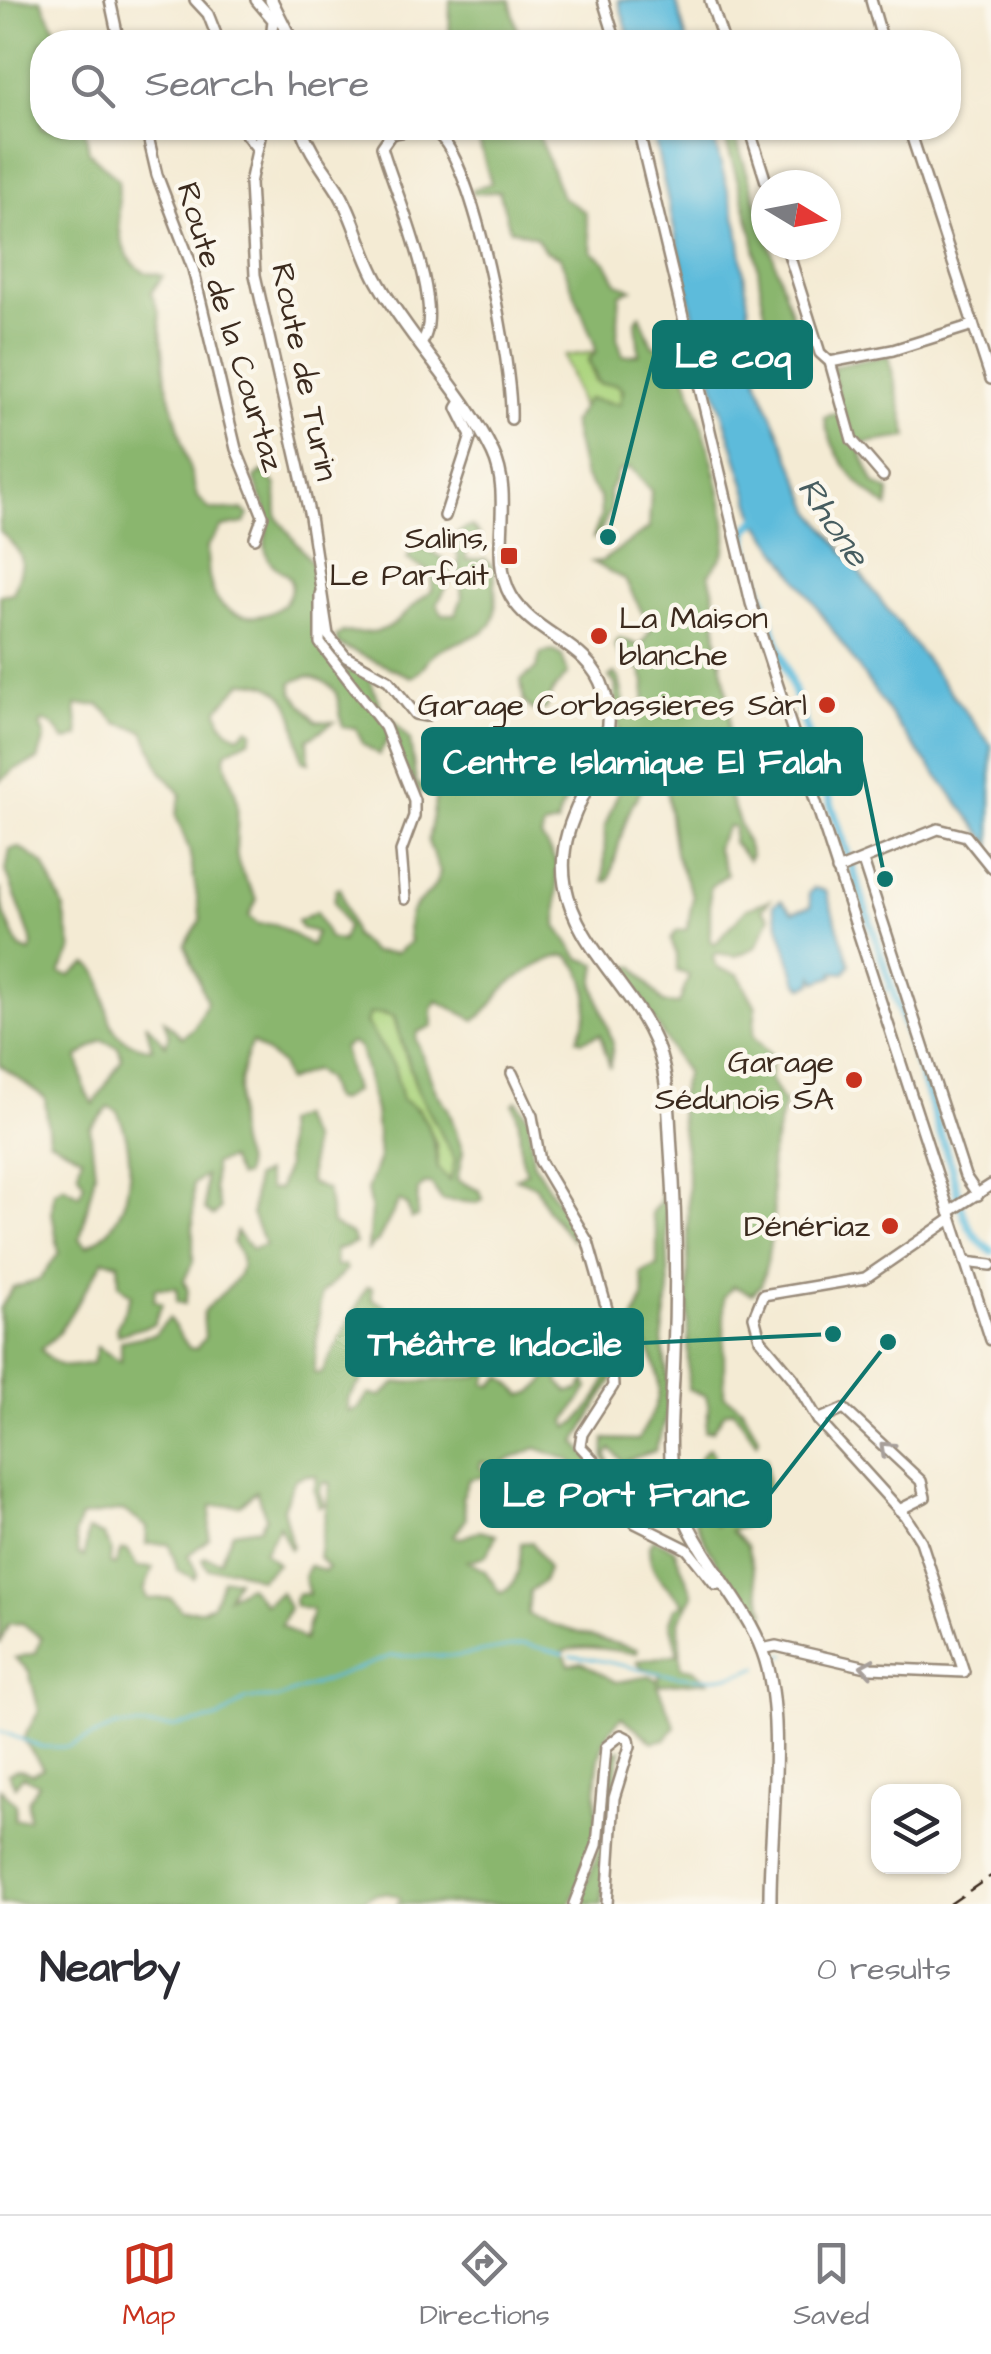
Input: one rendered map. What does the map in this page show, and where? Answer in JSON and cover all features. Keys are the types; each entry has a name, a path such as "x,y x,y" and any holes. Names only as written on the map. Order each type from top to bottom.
{"main road":[{"path":"270,0 286,30"},
{"path":"307,140 340,195 379,284 490,446 500,472 505,504 503,564 510,594 532,619 586,658 608,704 604,753 580,795 566,834 564,877 576,919 646,1024 663,1065 677,1262 672,1469 690,1530 766,1648 773,1698 770,1904"}],"street":[{"path":"110,0 116,30"},
{"path":"196,0 214,30"},
{"path":"256,0 273,20 273,30"},
{"path":"603,0 612,30"},
{"path":"710,0 720,30"},
{"path":"870,0 880,30"},
{"name":"Route de la Courtaz","path":"149,140 157,174 193,269 236,448 263,516 255,538"},
{"path":"250,140 256,147"},
{"name":"Route de Turin","path":"258,140 250,184 255,276 294,440 327,627 332,643 346,656 388,680 415,714 426,716"},
{"path":"386,140 382,147 428,300 428,335 420,345"},
{"path":"442,140 466,190 501,316 511,419"},
{"path":"641,140 694,368 714,434 744,577 991,1340"},
{"path":"753,140 762,170"},
{"path":"914,140 991,379"},
{"path":"791,260 820,353 830,362 852,440 883,476"},
{"path":"830,362 878,354 973,326"},
{"path":"445,516 471,436 456,408 460,403"},
{"path":"322,583 320,643 384,727 414,800 414,816 401,851 405,900"},
{"path":"838,870 926,832 952,830 966,836 991,867"},
{"path":"863,862 964,1176 978,1195"},
{"path":"512,1073 532,1116 538,1156 585,1236 609,1316 613,1386 582,1434 580,1446 622,1490 634,1524 684,1546 715,1584 722,1584"},
{"path":"766,1648 871,1668 964,1672 921,1541 899,1510 818,1420 793,1378 760,1339 754,1316 763,1295 864,1278 991,1184"},
{"path":"965,1262 991,1265"},
{"path":"818,1420 844,1409 921,1481 925,1497 899,1510"},
{"path":"574,1904 598,1844 606,1746 621,1734 630,1746 614,1798 606,1904"}],"green space":[{"path":"0,0 41,0 56,30 30,30 30,140 87,140 89,152 118,179 119,228 125,251 141,270 163,276 151,293 159,312 166,381 197,496 210,510 242,510 249,515 245,523 222,527 207,547 214,593 231,611 252,616 273,612 288,598 290,579 272,564 265,548 267,514 255,478 263,471 276,485 277,517 312,563 322,639 340,673 359,669 368,675 381,707 410,740 416,782 421,786 450,778 461,771 469,758 488,767 497,779 512,764 538,750 552,767 565,771 583,758 592,761 563,807 557,824 544,827 541,837 557,863 557,926 579,958 597,964 594,985 613,1044 610,1068 600,1034 582,1041 577,1039 587,1007 586,985 568,956 529,970 505,988 475,1020 437,1001 432,1009 432,1026 418,1032 416,1039 436,1092 448,1108 463,1152 457,1180 480,1191 483,1199 478,1203 442,1200 431,1184 424,1184 418,1190 417,1217 411,1219 407,1205 399,1201 378,1241 368,1250 371,1209 367,1190 379,1158 375,1111 360,1048 351,1043 343,1048 354,1091 339,1101 332,1099 326,1080 314,1070 286,1081 281,1064 252,1042 238,1101 244,1176 238,1177 229,1159 214,1164 214,1189 220,1209 213,1216 205,1210 205,1176 193,1184 193,1262 184,1280 188,1291 185,1304 177,1302 177,1288 155,1288 154,1300 162,1304 154,1324 118,1335 116,1329 131,1295 119,1285 118,1263 104,1260 58,1334 41,1349 64,1366 93,1363 97,1347 121,1361 121,1341 155,1334 169,1318 189,1348 196,1349 205,1337 203,1313 239,1273 240,1254 233,1243 236,1232 252,1249 265,1245 252,1214 255,1178 265,1173 269,1190 279,1189 286,1167 284,1123 298,1116 311,1141 310,1183 327,1190 332,1224 351,1234 356,1243 335,1250 336,1267 344,1265 347,1269 321,1294 314,1373 321,1374 367,1287 372,1288 372,1299 384,1305 388,1313 373,1365 348,1399 348,1412 359,1408 368,1394 381,1396 396,1383 479,1377 482,1372 471,1363 467,1347 489,1359 497,1315 501,1320 499,1348 485,1384 492,1386 502,1376 522,1395 541,1385 548,1375 572,1320 558,1382 568,1392 579,1390 586,1381 588,1388 566,1421 568,1428 598,1396 606,1376 604,1357 610,1358 612,1380 576,1442 614,1488 609,1498 570,1460 536,1448 497,1465 481,1462 480,1467 488,1476 469,1479 462,1497 466,1519 454,1536 462,1538 479,1531 496,1535 486,1556 467,1561 485,1571 500,1593 515,1579 521,1543 532,1542 548,1569 543,1582 530,1591 528,1614 637,1649 637,1653 588,1648 563,1652 569,1665 581,1662 616,1682 651,1676 658,1681 660,1674 642,1668 637,1661 678,1654 670,1622 675,1608 684,1603 655,1571 649,1545 654,1539 674,1549 693,1595 679,1621 681,1667 693,1669 708,1681 657,1685 675,1726 666,1739 653,1742 622,1717 610,1730 599,1760 592,1852 570,1904 397,1904 400,1898 383,1893 358,1904 0,1904 0,1788 16,1804 14,1820 28,1819 28,1801 38,1784 23,1776 15,1786 8,1773 17,1769 33,1774 43,1768 23,1739 39,1711 29,1671 15,1658 36,1653 41,1638 22,1623 8,1624 0,1644 0,1308 13,1288 39,1280 59,1253 52,1212 54,1192 64,1186 79,1195 84,1184 78,1171 82,1157 49,1140 45,1098 0,1065 0,888 5,916 20,948 30,952 33,944 6,871 10,849 19,847 44,864 63,906 72,950 60,973 70,976 87,964 96,971 118,1034 152,1048 146,1023 166,1045 169,1036 164,1020 182,1037 194,1028 207,1002 185,945 201,920 189,849 176,816 181,794 161,771 144,731 117,723 100,705 76,705 79,736 65,741 54,726 44,721 40,725 45,737 38,760 15,769 0,781 0,595 13,593 22,564 19,552 0,531","holes":["307,676 333,689 343,727 356,728 363,744 379,755 393,730 398,744 392,760 405,768 418,791 436,797 428,842 440,872 409,917 410,942 396,953 372,952 354,935 340,888 336,889 334,903 347,927 342,941 329,938 316,912 297,921 301,928 316,932 311,945 275,924 258,924 249,916 257,899 237,860 237,802 225,757 227,751 250,739 253,731 248,728 239,736 230,732 218,709 243,682 274,688 290,706 302,760 309,762 308,739 334,722 316,721 293,693 292,682","370,1014 394,1017 417,1089 455,1160 450,1181 438,1169 425,1120 402,1100 394,1066 366,1023","102,1040 118,1047 122,1059 94,1104 86,1093 78,1057","109,1107 117,1111 124,1128 129,1166 128,1186 115,1222 87,1246 80,1239 95,1173 90,1128","317,1476 314,1491 319,1507 324,1505 319,1493 323,1482 330,1484 319,1557 328,1568 325,1571 309,1565 304,1577 309,1594 297,1594 294,1600 295,1606 312,1610 304,1640 281,1625 289,1608 281,1592 265,1604 248,1586 228,1597 237,1579 223,1579 213,1604 202,1610 181,1610 171,1598 147,1599 144,1590 153,1568 137,1567 128,1550 121,1550 115,1565 110,1564 111,1550 103,1535 88,1530 84,1557 78,1554 75,1535 81,1517 123,1510 147,1527 146,1544 169,1544 178,1570 194,1578 197,1573 188,1555 209,1539 211,1506 241,1505 256,1491 266,1517 260,1528 233,1532 220,1561 205,1557 202,1560 208,1569 234,1569 260,1579 277,1564 264,1552 279,1525 290,1549 292,1546 283,1508 295,1479"]},
{"path":"450,0 510,0 517,30 449,30"},
{"path":"478,140 541,140 562,197 585,212 592,252 606,262 617,283 632,289 620,294 617,337 623,356 639,354 636,321 640,315 652,345 667,352 671,346 676,349 723,507 725,549 709,575 729,718 725,749 718,765 751,855 748,860 733,842 734,827 728,826 716,848 727,874 710,887 710,940 715,944 747,908 770,900 762,909 770,917 756,947 736,956 716,953 713,958 717,968 738,974 756,1007 753,1036 771,1056 770,1079 784,1104 770,1161 774,1217 761,1285 752,1294 733,1286 724,1297 724,1395 741,1407 759,1438 757,1443 733,1410 725,1412 713,1431 705,1431 709,1408 706,1396 688,1389 688,1171 678,1100 686,1072 617,966 635,967 663,1003 679,1004 689,975 677,971 677,955 671,940 676,931 687,929 693,897 675,853 664,771 651,780 633,804 609,881 604,881 605,826 631,759 619,739 615,684 609,677 614,673 619,678 626,712 636,713 644,707 645,682 640,668 626,668 615,645 619,638 641,646 651,629 625,580 592,562 602,561 649,528 651,491 631,468 619,471 609,492 611,509 598,537 593,538 601,515 600,497 584,477 572,423 587,399 620,404 623,389 616,384 599,384 588,360 596,352 594,343 560,257 545,251 536,237 510,229 499,191 473,194 471,190 491,183"},
{"path":"725,140 737,140 751,185 751,229"},
{"path":"756,260 774,260 808,367 778,343 764,309"},
{"path":"596,352 588,360 595,381 620,385 623,400 620,404 587,399 581,408 564,356"},
{"path":"888,355 908,437 857,444 875,484 889,491 888,507 865,490 847,468 832,444 824,417 841,412 832,367"},
{"path":"471,526 480,535 466,547 466,560 485,559 494,568 495,608 490,626 434,654 411,677 339,645 336,638 342,632 385,629 432,591 432,574 407,559 413,547 428,549 448,563 450,581 437,604 442,614 456,614 462,598 456,534"},
{"path":"554,651 562,656 568,674 554,689 546,709 533,710 524,702 521,680 536,669 541,653"},
{"path":"370,1014 393,1017 417,1089 456,1160 450,1181 438,1169 436,1143 419,1110 402,1100 366,1023"},
{"path":"517,1101 529,1119 533,1162 574,1229 572,1240 547,1210 536,1186 516,1178 527,1172 513,1104"},
{"path":"665,1169 669,1292 662,1340 668,1381 667,1417 655,1451 623,1462 611,1449 607,1454 609,1464 604,1459 605,1439 638,1440 659,1391 645,1340 631,1344 630,1331 643,1298 641,1273 657,1266 657,1234 651,1213 660,1202"},
{"path":"709,1448 714,1455 705,1476 707,1516 716,1525 722,1519 729,1485 740,1480 758,1482 759,1458 766,1458 768,1487 758,1492 744,1489 734,1496 737,1502 749,1505 745,1526 731,1531 747,1546 765,1613 761,1618 729,1580 706,1544 691,1510 691,1478"},
{"path":"621,1749 609,1810 602,1904 579,1904 604,1837 612,1752"}],"water":[{"path":"618,0 676,0 684,30 627,30"},
{"path":"655,140 714,140 738,227 758,382 813,512 991,745 991,845 900,728 756,519 696,328"},
{"path":"814,888 826,891 850,964 845,973 833,972 834,976 817,982 814,976 812,984 803,987 797,982 773,905 781,900 793,912 811,906 809,893"}],"waterway":[{"path":"763,513 746,531 747,550 951,1166 963,1213 974,1234 991,1251"},
{"path":"885,991 890,982"},
{"path":"0,1731 41,1747 69,1747 116,1726 174,1727 220,1718 246,1699 278,1698 391,1656 458,1656 525,1644 564,1654"},
{"path":"772,1658 786,1654"},
{"path":"571,1656 689,1677 736,1675 758,1667"}],"railway":[{"path":"950,1904 991,1876"}],"place":[{"name":"Le coq","path":"608,537"},
{"name":"Salins, Le Parfait","path":"509,556"},
{"name":"La Maison blanche","path":"599,636"},
{"name":"Garage Corbassieres Sàrl","path":"827,705"},
{"name":"Centre Islamique El Falah","path":"885,879"},
{"name":"Garage Sédunois SA","path":"854,1080"},
{"name":"Dénériaz","path":"890,1226"},
{"name":"Théâtre Indocile","path":"833,1334"},
{"name":"Le Port Franc","path":"888,1342"}],"water label":[{"name":"Rhone","path":"833,522"}]}
